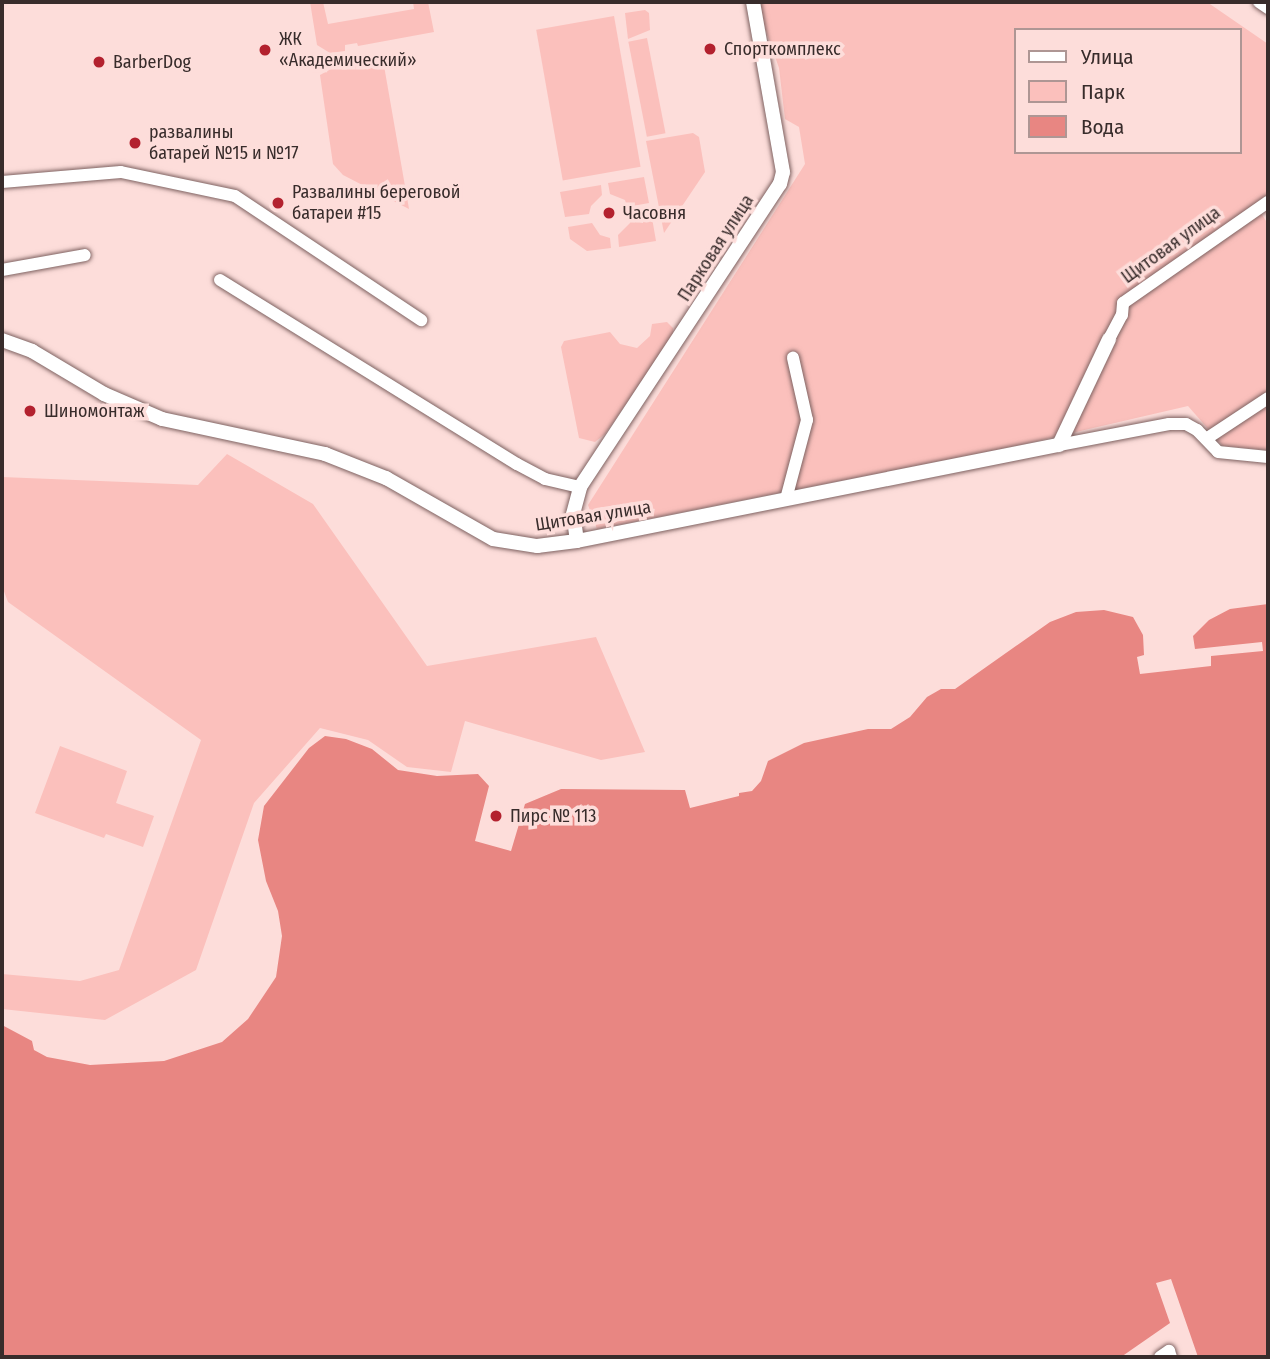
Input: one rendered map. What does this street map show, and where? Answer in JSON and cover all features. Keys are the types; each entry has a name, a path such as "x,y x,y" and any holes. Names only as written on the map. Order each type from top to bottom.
{"street":[{"name":"Парковая улица","path":"577,541 573,514 580,487 780,184 783,172 752,2"},
{"path":"1259,2 1268,8"},
{"path":"2,182 121,172 235,196 421,320"},
{"name":"Щитовая улица","path":"1059,444 1122,315 1123,303 1268,202"},
{"path":"2,270 85,255"},
{"path":"220,281 517,464 545,479 580,487"},
{"name":"Щитовая улица","path":"2,340 32,351 104,394 162,419 325,454 386,478 493,539 537,546 577,541 1169,424 1186,424 1218,452 1268,457"},
{"path":"786,499 807,420 793,358"},
{"path":"1206,439 1268,398"},
{"path":"1160,1357 1168,1351 1171,1357"}],"green space":[{"path":"310,2 323,2 328,24 414,9 413,2 428,2 434,32 358,46 357,43 345,45 345,51 330,53 317,45"},
{"path":"756,2 1207,2 1268,44 1268,195 1255,204 1268,224 1268,450 1223,446 1188,406 1020,445 597,529 588,505 805,164 799,127 785,119 779,68"},
{"path":"645,10 649,13 650,30 628,39 625,13"},
{"path":"614,16 641,167 563,180 536,30"},
{"path":"647,38 666,133 647,137 628,42"},
{"path":"383,60 409,209 343,175 333,164 320,75 333,68"},
{"path":"693,133 699,137 705,172 664,233 646,141"},
{"path":"644,177 649,203 627,207 625,200 610,194 608,183"},
{"path":"601,185 602,195 591,206 589,214 565,217 560,192"},
{"path":"651,212 656,241 619,247 618,235 630,223 631,215"},
{"path":"592,223 600,235 610,238 611,248 587,251 570,239 568,227"},
{"path":"667,322 673,328 673,337 605,434 595,442 579,438 561,347 564,341 610,332 620,344 637,348 650,336 652,324"},
{"path":"227,454 313,504 427,666 596,637 645,752 601,760 465,721 451,772 407,767 368,740 320,728 254,803 196,970 105,1020 2,1009 2,974 80,981 119,970 201,740 8,602 2,586 2,477 198,485"},
{"path":"60,746 127,771 116,803 154,816 143,847 106,834 104,838 35,813"}],"water":[{"path":"1268,604 1268,1357 1198,1357 1171,1279 1156,1283 1170,1323 1121,1357 2,1357 2,1025 32,1041 34,1050 47,1057 90,1065 164,1061 222,1042 248,1019 276,977 282,936 278,911 266,881 258,840 264,806 309,748 325,736 346,739 372,749 398,770 437,776 478,774 489,786 475,841 511,851 525,804 561,789 685,790 690,808 752,791 761,781 768,761 804,743 868,729 891,729 910,717 927,697 941,689 955,689 1050,622 1076,612 1104,610 1133,617 1143,635 1144,655 1137,657 1140,674 1211,666 1211,656 1263,651 1262,642 1195,649 1193,636 1209,620 1230,609"}],"place":[{"name":"Спорткомплекс","path":"710,49"},
{"name":"ЖК «Академический»","path":"265,50"},
{"name":"BarberDog","path":"99,62"},
{"name":"развалины батарей №15 и №17","path":"135,143"},
{"name":"Развалины береговой батареи #15","path":"278,203"},
{"name":"Часовня","path":"609,213"},
{"name":"Шиномонтаж","path":"30,411"},
{"name":"Пирс № 113","path":"496,816"}]}
